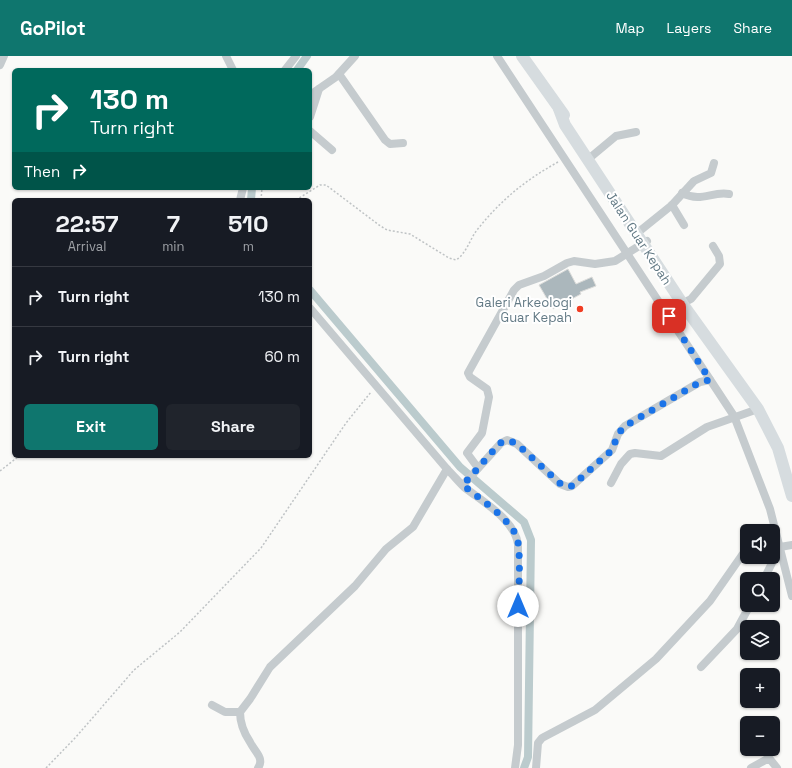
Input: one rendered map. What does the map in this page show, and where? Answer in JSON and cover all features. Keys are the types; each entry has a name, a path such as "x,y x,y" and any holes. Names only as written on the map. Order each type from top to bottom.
{"main road":[{"name":"Jalan Guar Kepah","path":"525,58 559,109 570,122 641,230 643,244 687,301 726,356 778,448 791,491"},
{"name":"Jalan Guar Kepah","path":"559,109 565,125 688,312 721,360 740,382"}],"street":[{"path":"0,65 4,56"},
{"path":"226,56 232,68"},
{"path":"287,68 296,56"},
{"path":"312,94 340,74 355,56"},
{"path":"497,56 710,380 737,416 774,524"},
{"path":"340,74 385,140 390,144 403,143"},
{"path":"312,112 319,89"},
{"path":"312,132 332,150"},
{"path":"592,156 616,136 636,132"},
{"path":"641,230 672,205 694,181 711,173 714,163"},
{"path":"682,193 698,198 720,193 729,194"},
{"path":"672,205 684,225"},
{"path":"477,470 467,453 483,430 489,393 485,387 470,377 468,373 512,294 519,285 544,276 567,263 574,261 600,264 615,261 643,244"},
{"path":"687,301 691,299 720,264 719,256 713,246"},
{"path":"312,310 447,469 465,483 508,524 517,539 518,757 515,768"},
{"path":"465,483 500,443 510,440 517,444 560,484 570,487 612,450 618,434 625,426 700,382 710,380"},
{"path":"611,483 621,464 630,454 635,452 661,456 702,430 756,410"},
{"path":"258,768 260,760 259,756 249,742 241,725 240,712 270,667 355,586 386,549 416,524 447,469"},
{"path":"792,545 780,547 792,596"},
{"path":"536,768 538,742 542,738 595,710 656,659 710,601 740,558"},
{"path":"701,667 737,629 746,612"},
{"path":"212,704 225,712 240,712"},
{"path":"751,768 769,758 777,768"}],"path":[{"path":"299,198 320,185 326,185 379,226 387,230 410,234 449,258 456,260 478,229 508,196 530,178 565,158"},
{"path":"46,768 76,737 134,670 184,629 261,548 364,398 377,387"},
{"path":"0,472 17,458"}],"building":[{"path":"568,269 576,284 592,277 596,286 580,292 581,294 553,309 539,285"}],"waterway":[{"path":"298,68 307,56"},
{"path":"251,198 252,190"},
{"path":"312,292 460,467 524,522 531,540 528,757 524,768"}],"place":[{"name":"Galeri Arkeologi Guar Kepah","path":"580,309"}],"route":[{"path":"518,606 518,544 516,534 505,520 463,485 500,443 505,440 510,440 517,444 540,467 563,486 572,486 612,450 620,430 625,426 700,382 710,380 669,316"}]}
